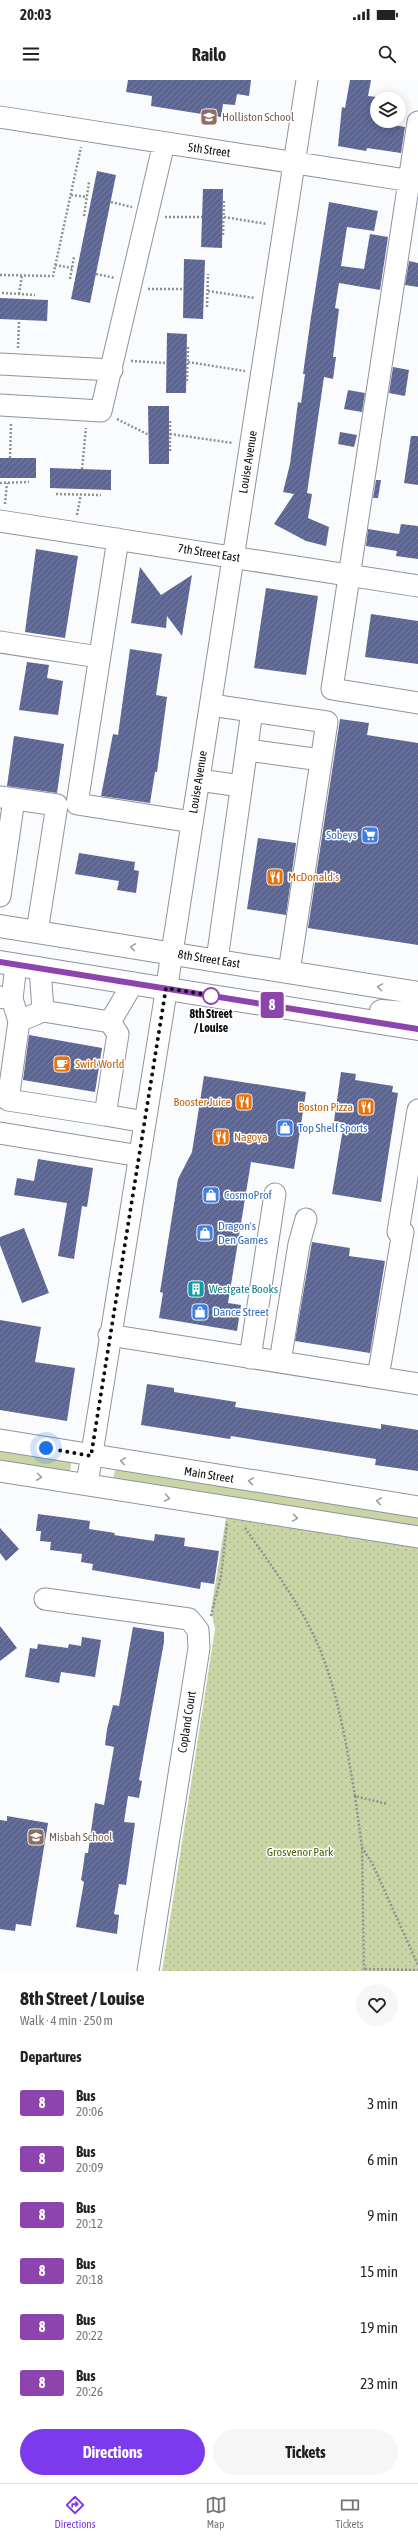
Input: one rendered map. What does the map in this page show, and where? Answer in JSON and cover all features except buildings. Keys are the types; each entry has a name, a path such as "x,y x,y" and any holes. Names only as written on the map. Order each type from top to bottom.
{"main road":[{"name":"8th Street East","path":"0,926 418,993"},
{"path":"8,963 418,1029"},
{"path":"302,1010 336,1007 407,1013 418,1010"}],"street":[{"name":"Louise Avenue","path":"87,1484 172,953 307,80"},
{"name":"5th Street","path":"0,117 164,144 294,162 413,181"},
{"path":"418,122 413,181 348,575 332,689 418,703"},
{"path":"6,406 94,411 113,365 164,144"},
{"path":"9,364 113,365"},
{"name":"7th Street East","path":"2,521 418,586"},
{"path":"118,539 77,804 192,822"},
{"path":"0,642 99,657"},
{"path":"210,705 327,722 289,972"},
{"path":"217,960 252,711"},
{"path":"247,750 321,760"},
{"path":"198,780 242,786"},
{"path":"0,896 7,798 57,805 37,932"},
{"path":"8,963 6,998 19,1021 8,1100 145,1122"},
{"path":"40,968 43,1011"},
{"path":"110,1022 133,983"},
{"path":"19,1021 43,1011 110,1022 118,1034 105,1115"},
{"path":"378,1377 402,1232 398,1232 418,1110"},
{"path":"0,1133 140,1156"},
{"path":"250,1358 275,1194"},
{"path":"280,1362 299,1244 306,1219"},
{"path":"110,1335 418,1384"},
{"name":"Main Street","path":"0,1440 91,1456 418,1507"},
{"path":"0,1471 418,1537"},
{"name":"Copland Court","path":"45,1599 189,1620 198,1630 199,1648 148,1971"}],"path":[{"path":"0,275 53,276 81,146"},
{"path":"84,216 90,182"},
{"path":"71,195 87,197"},
{"path":"223,235 224,200"},
{"path":"148,217 202,216"},
{"path":"224,217 270,224"},
{"path":"70,279 74,257"},
{"path":"55,265 72,268"},
{"path":"207,307 208,274"},
{"path":"19,294 22,275"},
{"path":"132,288 184,290"},
{"path":"208,291 259,299"},
{"path":"2,293 35,295"},
{"path":"9,364 20,322"},
{"path":"187,381 188,345"},
{"path":"188,362 247,371"},
{"path":"113,365 166,363"},
{"path":"6,406 10,458"},
{"path":"82,469 94,411 148,435"},
{"path":"170,419 170,451"},
{"path":"170,434 236,444"},
{"path":"0,483 29,482"},
{"path":"2,521 7,483"},
{"path":"56,494 101,495"},
{"path":"77,516 81,494"},
{"path":"211,1616 221,1576 229,1517"},
{"path":"242,1524 290,1593 321,1651 343,1722 362,1847 364,1970 418,1970"},
{"path":"355,1796 387,1804"},
{"path":"362,1847 373,1866 418,1965"}],"green space":[{"path":"0,1450 69,1461 71,1463 70,1472 0,1463"},
{"path":"118,1469 418,1516 418,1529 113,1479 115,1471"},
{"name":"Grosvenor Park","path":"226,1518 418,1548 418,1971 162,1971 215,1629 211,1610"}],"bus line":[{"name":"8","path":"0,962 418,1029"}],"place":[{"name":"Holliston School","path":"209,117"},
{"name":"Sobeys","path":"370,835"},
{"name":"McDonald's","path":"275,877"},
{"name":"8th Street / Louise","path":"211,996"},
{"name":"Swirl World","path":"62,1064"},
{"name":"Booster Juice","path":"244,1102"},
{"name":"Boston Pizza","path":"366,1107"},
{"name":"Top Shelf Sports","path":"285,1128"},
{"name":"Nagoya","path":"221,1137"},
{"name":"CosmoProf","path":"211,1195"},
{"name":"Dragon's Den Games","path":"205,1233"},
{"name":"Westgate Books","path":"196,1289"},
{"name":"Dance Street","path":"200,1312"},
{"name":"Misbah School","path":"36,1837"}],"route":[{"path":"46,1448 91,1456 166,988 214,996 211,996"}]}
